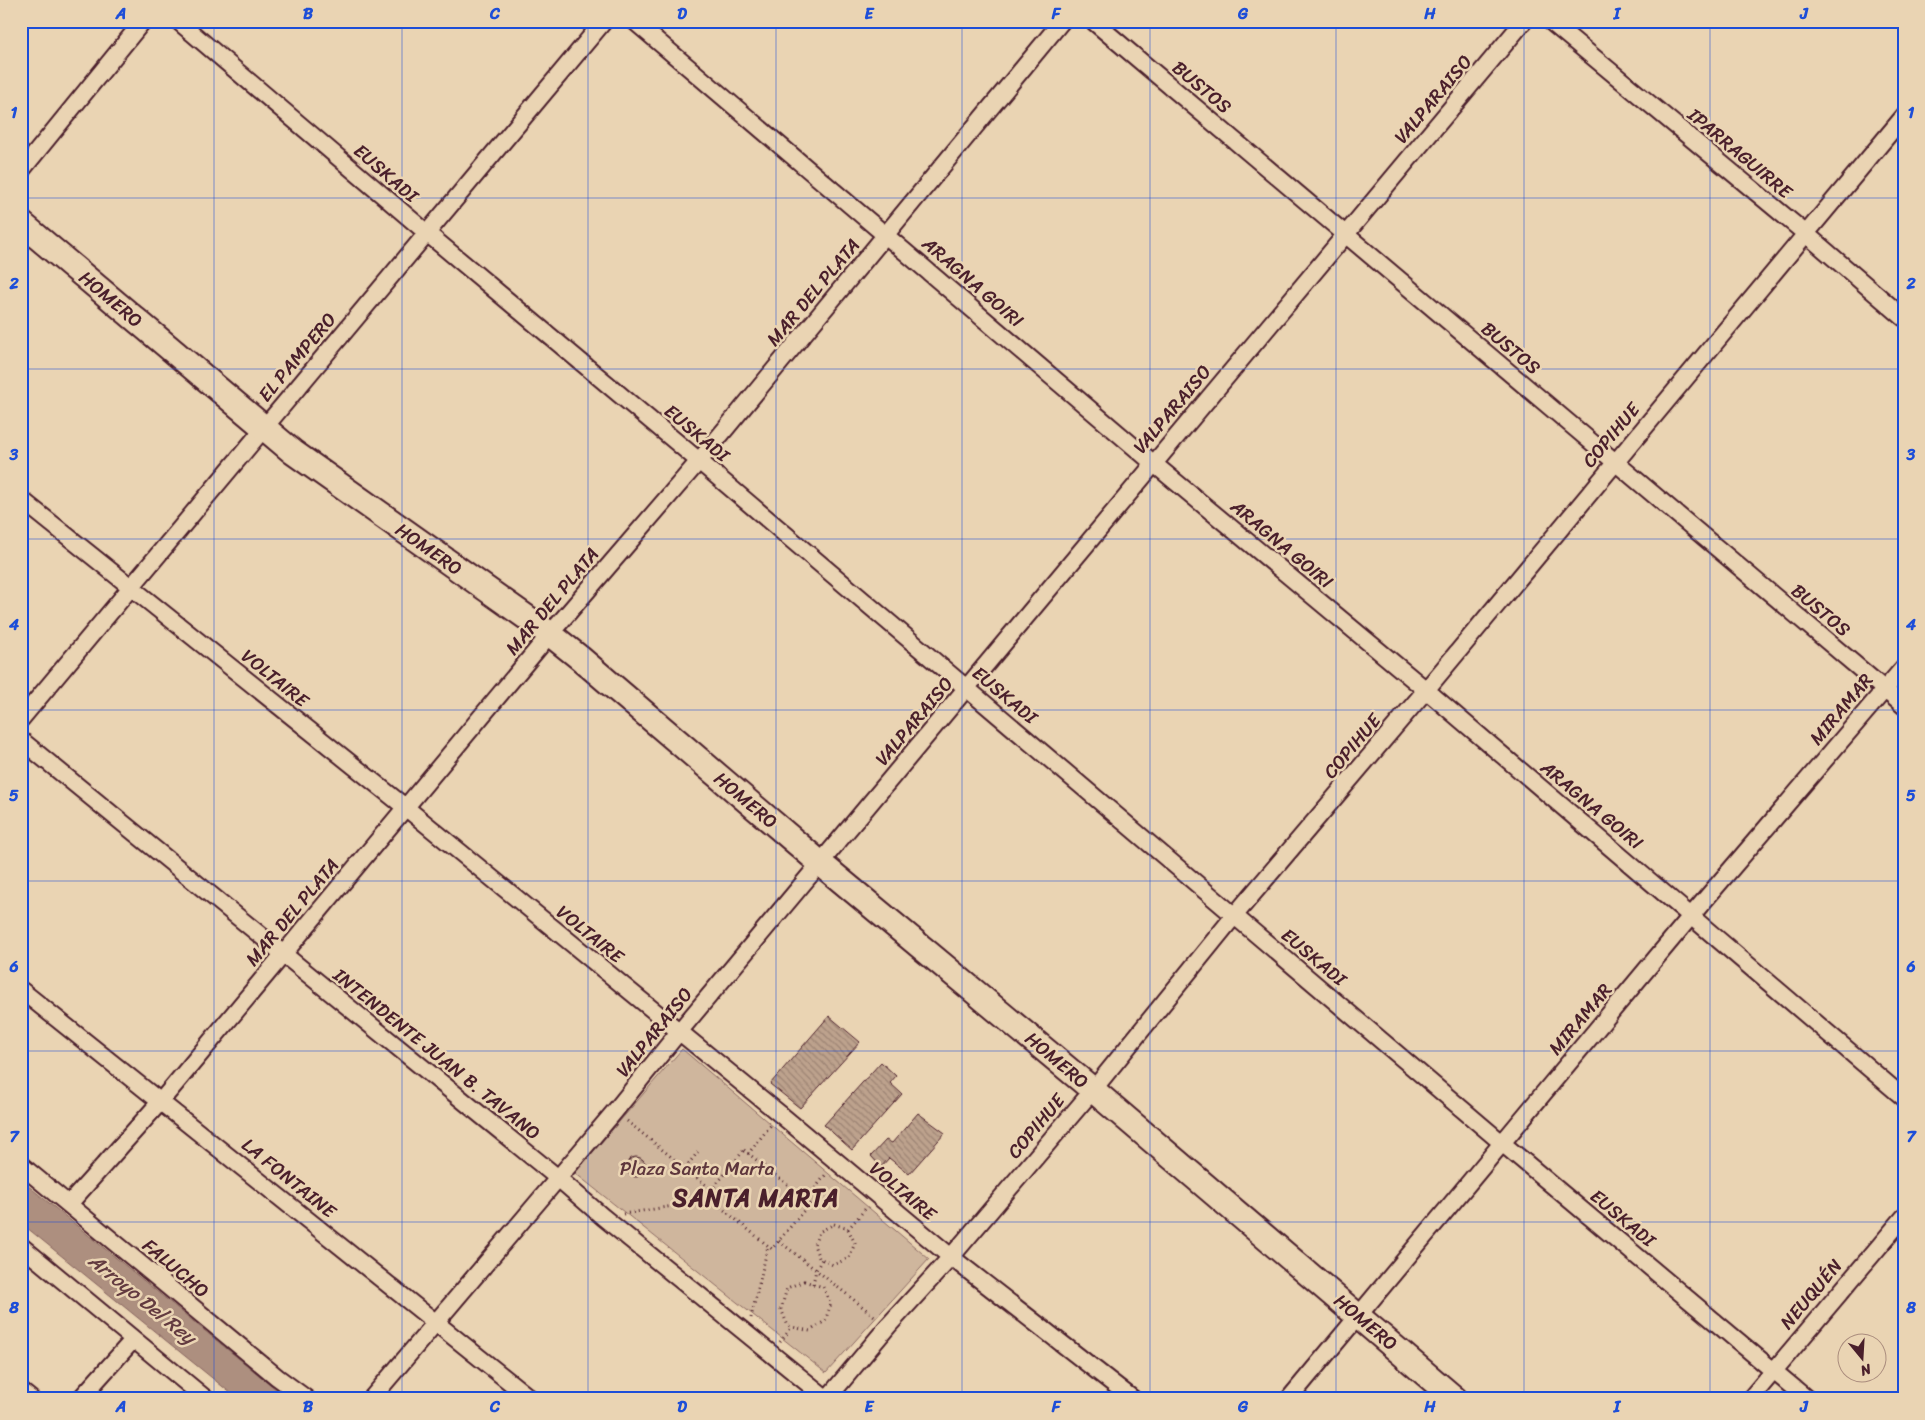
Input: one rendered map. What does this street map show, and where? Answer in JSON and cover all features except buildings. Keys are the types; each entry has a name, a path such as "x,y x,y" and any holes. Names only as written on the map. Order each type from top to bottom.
{"main road":[{"name":"HOMERO","path":"21,223 293,452 550,634 820,863 1093,1090 1455,1399"}],"street":[{"path":"21,171 143,21"},
{"name":"EUSKADI","path":"178,21 427,234 699,461 1502,1143 1807,1399"},
{"name":"EL PAMPERO","path":"21,719 604,21"},
{"name":"ARAGNA GOIRI","path":"634,21 1153,463 1426,690 1904,1098"},
{"name":"MAR DEL PLATA","path":"69,1204 161,1101 550,634 699,461 1062,21"},
{"name":"BUSTOS","path":"1093,21 1904,706"},
{"name":"VALPARAISO","path":"371,1399 615,1111 1153,463 1524,21"},
{"name":"IPARRAGUIRRE","path":"1550,21 1904,318"},
{"name":"COPIHUE","path":"827,1399 1093,1090 1234,916 1426,690 1904,116"},
{"name":"VOLTAIRE","path":"21,499 405,808 678,1033 780,1114 951,1257 1132,1399"},
{"name":"MIRAMAR","path":"1289,1399 1691,916 1904,667"},
{"name":"INTENDENTE JUAN B. TAVANO","path":"21,740 558,1178 603,1218 827,1399"},
{"name":"LA FONTAINE","path":"21,990 531,1399"},
{"name":"FALUCHO","path":"21,1165 277,1377 307,1399"},
{"name":"NEUQUÉN","path":"1750,1399 1904,1216"},
{"path":"21,1246 132,1340 206,1399"},
{"path":"80,1399 132,1340"},
{"path":"21,1391 31,1399"}],"path":[{"path":"615,1111 712,1190"},
{"path":"748,1154 780,1114"},
{"path":"744,1150 748,1154 810,1203 772,1249 707,1196 744,1150"},
{"path":"685,1168 698,1152"},
{"path":"806,1200 837,1162"},
{"path":"848,1229 877,1196"},
{"path":"603,1218 712,1200"},
{"path":"834,1224 848,1229 855,1243 849,1258 833,1265 822,1259 819,1258 814,1245 819,1232 834,1224"},
{"path":"779,1241 888,1326"},
{"path":"747,1334 768,1246"},
{"path":"813,1284 816,1270 822,1259"},
{"path":"804,1282 813,1284 823,1287 831,1304 825,1321 810,1331 788,1326 781,1309 787,1288 804,1282"}],"green space":[{"name":"Plaza Santa Marta","path":"682,1049 929,1259 826,1373 575,1173"}],"water":[{"name":"Arroyo Del Rey","path":"21,1180 288,1399 238,1399 21,1223"}],"district":[{"name":"SANTA MARTA","path":"756,1198"}]}
